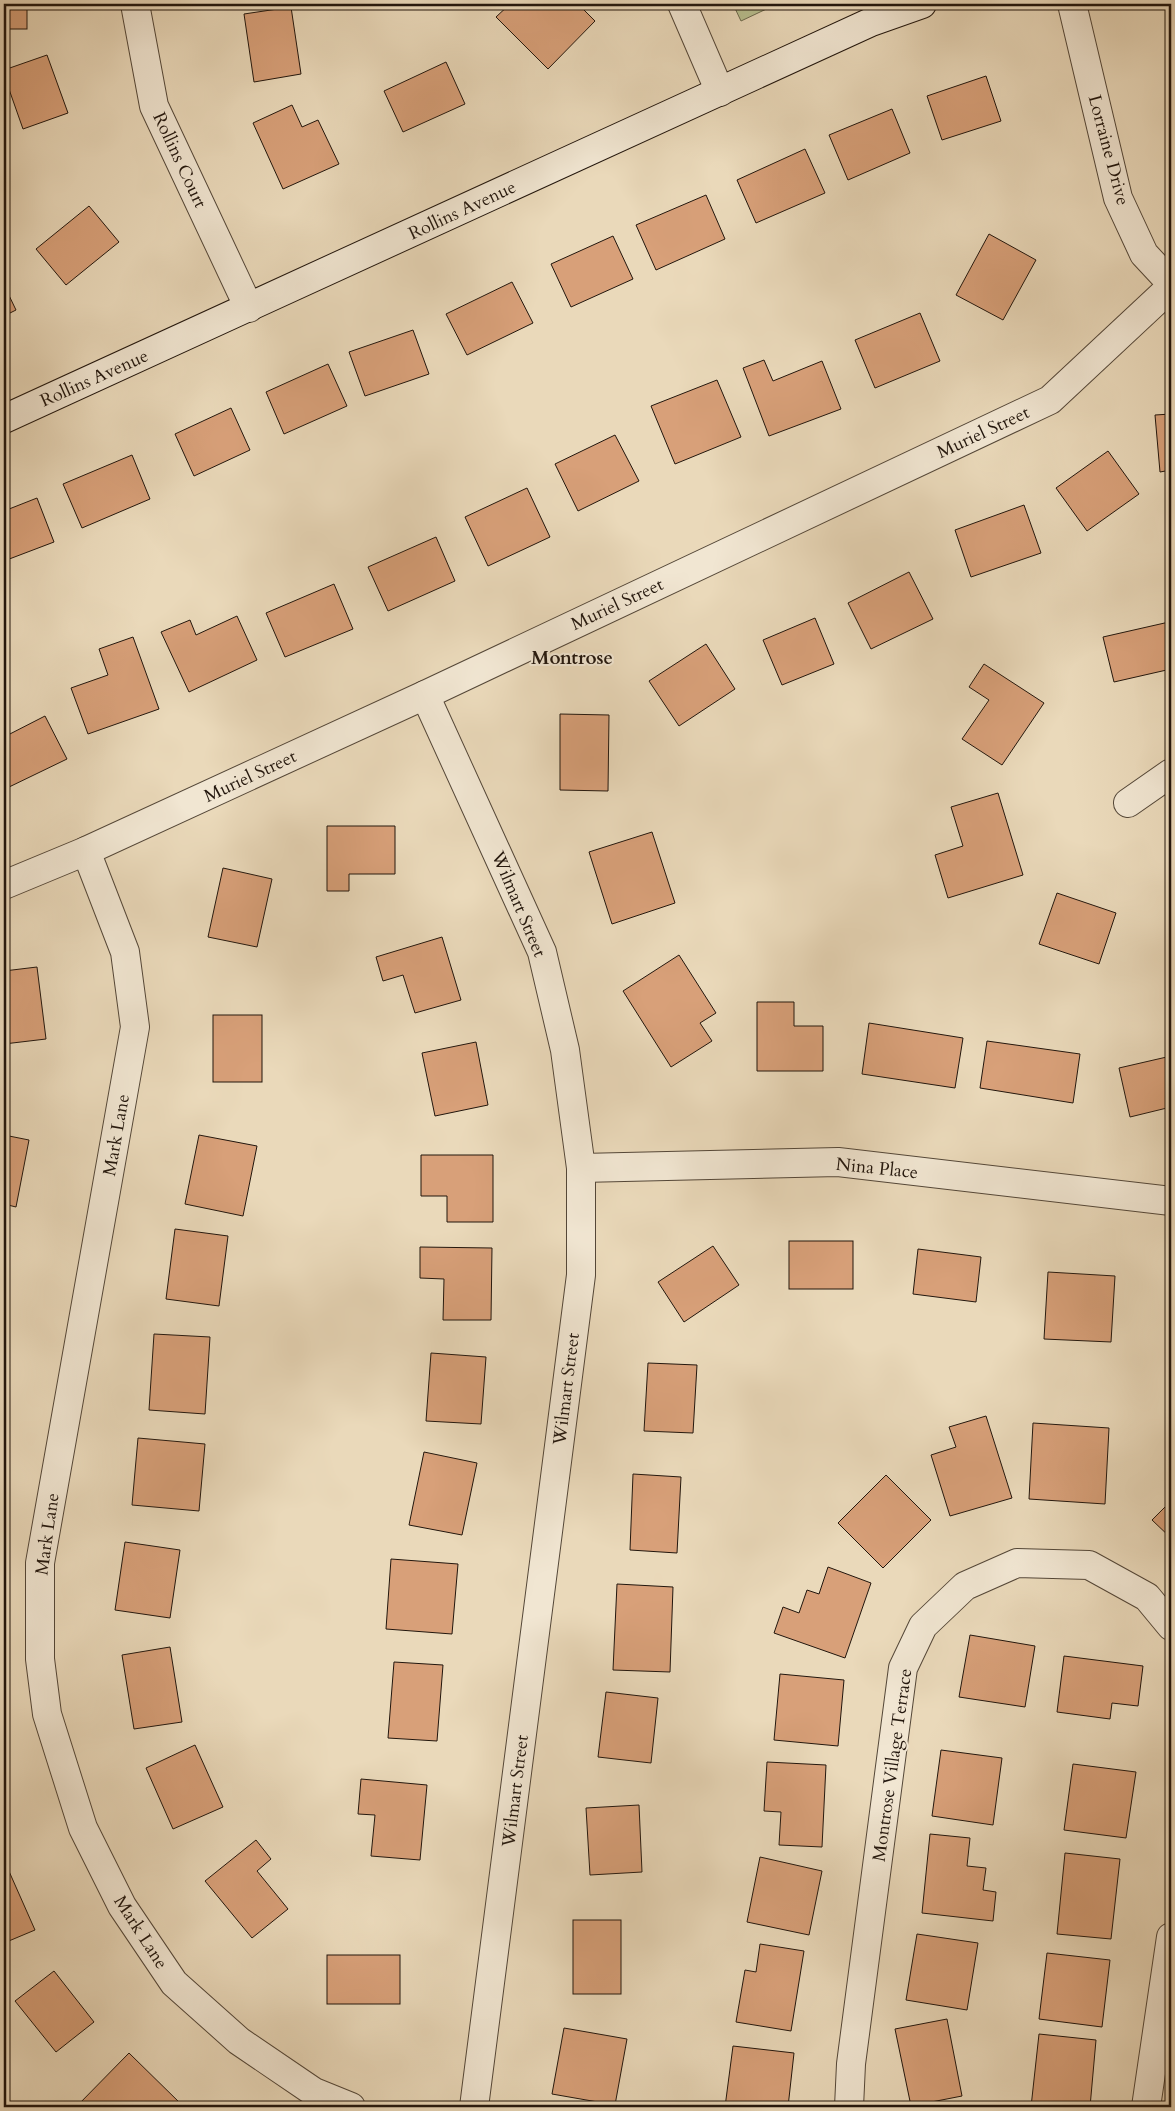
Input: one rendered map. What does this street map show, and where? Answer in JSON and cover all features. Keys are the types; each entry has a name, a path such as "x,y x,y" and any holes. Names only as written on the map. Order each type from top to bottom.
{"street":[{"name":"Rollins Court","path":"135,4 154,106 249,308"},
{"path":"682,4 720,92"},
{"name":"Rollins Avenue","path":"4,419 871,22 922,4"},
{"name":"Lorraine Drive","path":"1072,4 1118,198 1144,254 1171,283"},
{"name":"Muriel Street","path":"4,885 86,851 425,695 1050,400 1171,287"},
{"name":"Wilmart Street","path":"425,695 542,952 565,1050 581,1168 581,1275 474,2107"},
{"path":"1128,803 1171,773"},
{"name":"Mark Lane","path":"86,851 125,952 135,1026 40,1563 40,1659 47,1714 83,1828 122,1906 174,1983 239,2041 314,2092 352,2107"},
{"name":"Nina Place","path":"581,1168 838,1162 1171,1201"},
{"name":"Montrose Village Terrace","path":"849,2107 851,2064 903,1668 923,1626 965,1586 1017,1563 1089,1565 1147,1597 1171,1626"},
{"path":"1146,2107 1171,1937"}],"green space":[{"path":"733,4 777,4 741,21"}],"building":[{"path":"4,4 27,4 27,29 4,29"},
{"path":"510,4 578,4 595,21 548,69 496,17"},
{"path":"291,7 301,74 254,82 244,14"},
{"path":"47,55 68,113 23,129 4,75 4,70"},
{"path":"446,62 465,104 403,132 384,91"},
{"path":"986,76 1001,121 942,140 927,96"},
{"path":"292,105 302,127 318,120 339,164 283,189 253,123"},
{"path":"892,109 910,153 848,180 829,135"},
{"path":"805,149 825,193 756,223 737,180"},
{"path":"706,195 725,239 656,270 636,225"},
{"path":"89,206 119,242 66,285 36,249"},
{"path":"989,234 1036,260 1003,320 956,295"},
{"path":"613,236 633,279 571,307 551,264"},
{"path":"512,282 533,323 467,355 446,314"},
{"path":"4,285 16,310 4,316"},
{"path":"920,313 940,361 875,388 855,340"},
{"path":"413,330 429,374 365,396 349,352"},
{"path":"764,360 773,381 822,361 841,409 769,436 743,368"},
{"path":"328,364 347,406 284,434 266,392"},
{"path":"717,380 741,437 675,464 651,406"},
{"path":"231,408 250,450 194,476 175,434"},
{"path":"1171,414 1171,470 1160,472 1155,415"},
{"path":"615,435 639,481 578,511 555,464"},
{"path":"1108,451 1139,494 1087,531 1056,488"},
{"path":"132,455 150,499 82,528 63,484"},
{"path":"527,488 550,537 488,566 465,517"},
{"path":"37,498 54,542 4,561 4,511"},
{"path":"1024,505 1041,553 971,577 955,530"},
{"path":"436,537 455,581 388,611 368,567"},
{"path":"909,572 933,619 871,649 848,603"},
{"path":"334,584 353,629 285,657 266,613"},
{"path":"237,616 257,660 189,692 161,632 190,620 196,635"},
{"path":"815,618 834,664 782,685 763,640"},
{"path":"1169,622 1171,633 1171,669 1114,682 1103,637"},
{"path":"133,637 159,709 88,734 71,688 108,675 99,649"},
{"path":"706,644 735,689 679,726 649,681"},
{"path":"984,664 1044,703 1002,765 962,739 989,700 969,687"},
{"path":"560,714 609,715 608,791 560,790"},
{"path":"45,716 67,759 7,788 4,781 4,737"},
{"path":"998,793 1023,875 948,898 935,855 963,846 951,807"},
{"path":"327,826 395,826 395,874 349,874 349,891 327,891"},
{"path":"652,832 675,903 612,924 589,852"},
{"path":"223,868 272,879 257,947 208,937"},
{"path":"1057,893 1116,913 1099,964 1039,944"},
{"path":"442,937 461,1000 415,1013 403,975 383,981 376,957"},
{"path":"679,955 716,1013 700,1023 712,1041 671,1067 623,991"},
{"path":"37,967 46,1039 4,1044 4,971"},
{"path":"757,1002 794,1002 794,1026 823,1026 823,1071 757,1071"},
{"path":"213,1015 262,1015 262,1082 213,1082"},
{"path":"869,1023 963,1038 955,1088 862,1074"},
{"path":"987,1041 1080,1054 1073,1103 980,1088"},
{"path":"476,1042 488,1105 435,1116 422,1053"},
{"path":"1171,1056 1171,1107 1130,1117 1119,1068"},
{"path":"4,1135 29,1140 16,1207 4,1204"},
{"path":"199,1135 257,1146 243,1216 185,1204"},
{"path":"421,1155 493,1155 493,1222 447,1222 447,1196 421,1196"},
{"path":"4,1226 8,1226 8,1290 4,1290"},
{"path":"175,1229 228,1236 219,1306 166,1299"},
{"path":"789,1241 853,1241 853,1289 789,1289"},
{"path":"713,1246 739,1285 684,1322 658,1282"},
{"path":"420,1247 492,1248 491,1320 443,1320 444,1279 420,1278"},
{"path":"918,1249 981,1257 976,1302 913,1294"},
{"path":"1048,1272 1115,1276 1111,1342 1044,1339"},
{"path":"154,1334 210,1337 205,1414 149,1410"},
{"path":"431,1353 486,1357 481,1424 426,1421"},
{"path":"648,1363 697,1365 693,1433 644,1431"},
{"path":"986,1416 1012,1498 950,1516 931,1455 956,1447 949,1427"},
{"path":"1033,1423 1109,1428 1105,1504 1029,1499"},
{"path":"138,1438 205,1444 199,1511 132,1505"},
{"path":"424,1452 477,1463 462,1535 409,1525"},
{"path":"633,1474 681,1477 677,1553 630,1550"},
{"path":"886,1475 931,1520 883,1568 838,1523"},
{"path":"1171,1501 1171,1538 1152,1520"},
{"path":"125,1542 180,1550 170,1618 115,1610"},
{"path":"391,1559 458,1564 452,1634 386,1629"},
{"path":"828,1567 871,1583 845,1658 774,1633 783,1607 799,1613 807,1590 819,1594"},
{"path":"617,1584 673,1587 670,1672 613,1670"},
{"path":"970,1635 1035,1646 1025,1707 959,1697"},
{"path":"170,1647 182,1722 134,1729 122,1655"},
{"path":"1064,1656 1143,1666 1138,1706 1112,1703 1110,1719 1057,1712"},
{"path":"394,1662 443,1665 437,1741 388,1738"},
{"path":"780,1674 844,1680 838,1746 774,1740"},
{"path":"606,1692 658,1698 651,1763 598,1757"},
{"path":"195,1745 223,1807 173,1829 146,1768"},
{"path":"941,1750 1002,1758 993,1825 932,1816"},
{"path":"767,1762 826,1765 822,1847 779,1845 781,1812 764,1811"},
{"path":"1073,1764 1136,1772 1126,1838 1064,1830"},
{"path":"361,1779 427,1785 420,1860 371,1856 375,1815 358,1814"},
{"path":"639,1805 642,1872 590,1875 586,1808"},
{"path":"930,1834 970,1838 967,1866 986,1868 983,1890 996,1892 993,1921 922,1913"},
{"path":"256,1840 271,1859 257,1871 288,1909 252,1938 205,1881"},
{"path":"1065,1853 1120,1859 1111,1939 1057,1934"},
{"path":"760,1857 822,1871 809,1935 747,1922"},
{"path":"8,1869 35,1930 4,1943 4,1871"},
{"path":"573,1920 621,1920 621,1994 573,1994"},
{"path":"917,1934 978,1943 967,2010 906,2000"},
{"path":"760,1944 804,1951 791,2031 736,2022 745,1970 756,1972"},
{"path":"1047,1953 1110,1960 1102,2027 1039,2019"},
{"path":"327,1955 400,1955 400,2004 327,2004"},
{"path":"54,1971 94,2022 56,2052 15,2001"},
{"path":"947,2019 962,2096 911,2106 895,2029"},
{"path":"564,2028 627,2039 615,2105 552,2094"},
{"path":"1039,2034 1096,2040 1090,2107 1031,2107"},
{"path":"733,2046 794,2053 788,2107 725,2107"},
{"path":"129,2053 181,2104 179,2107 76,2107"}],"district":[{"name":"Montrose","path":"572,657"}]}
